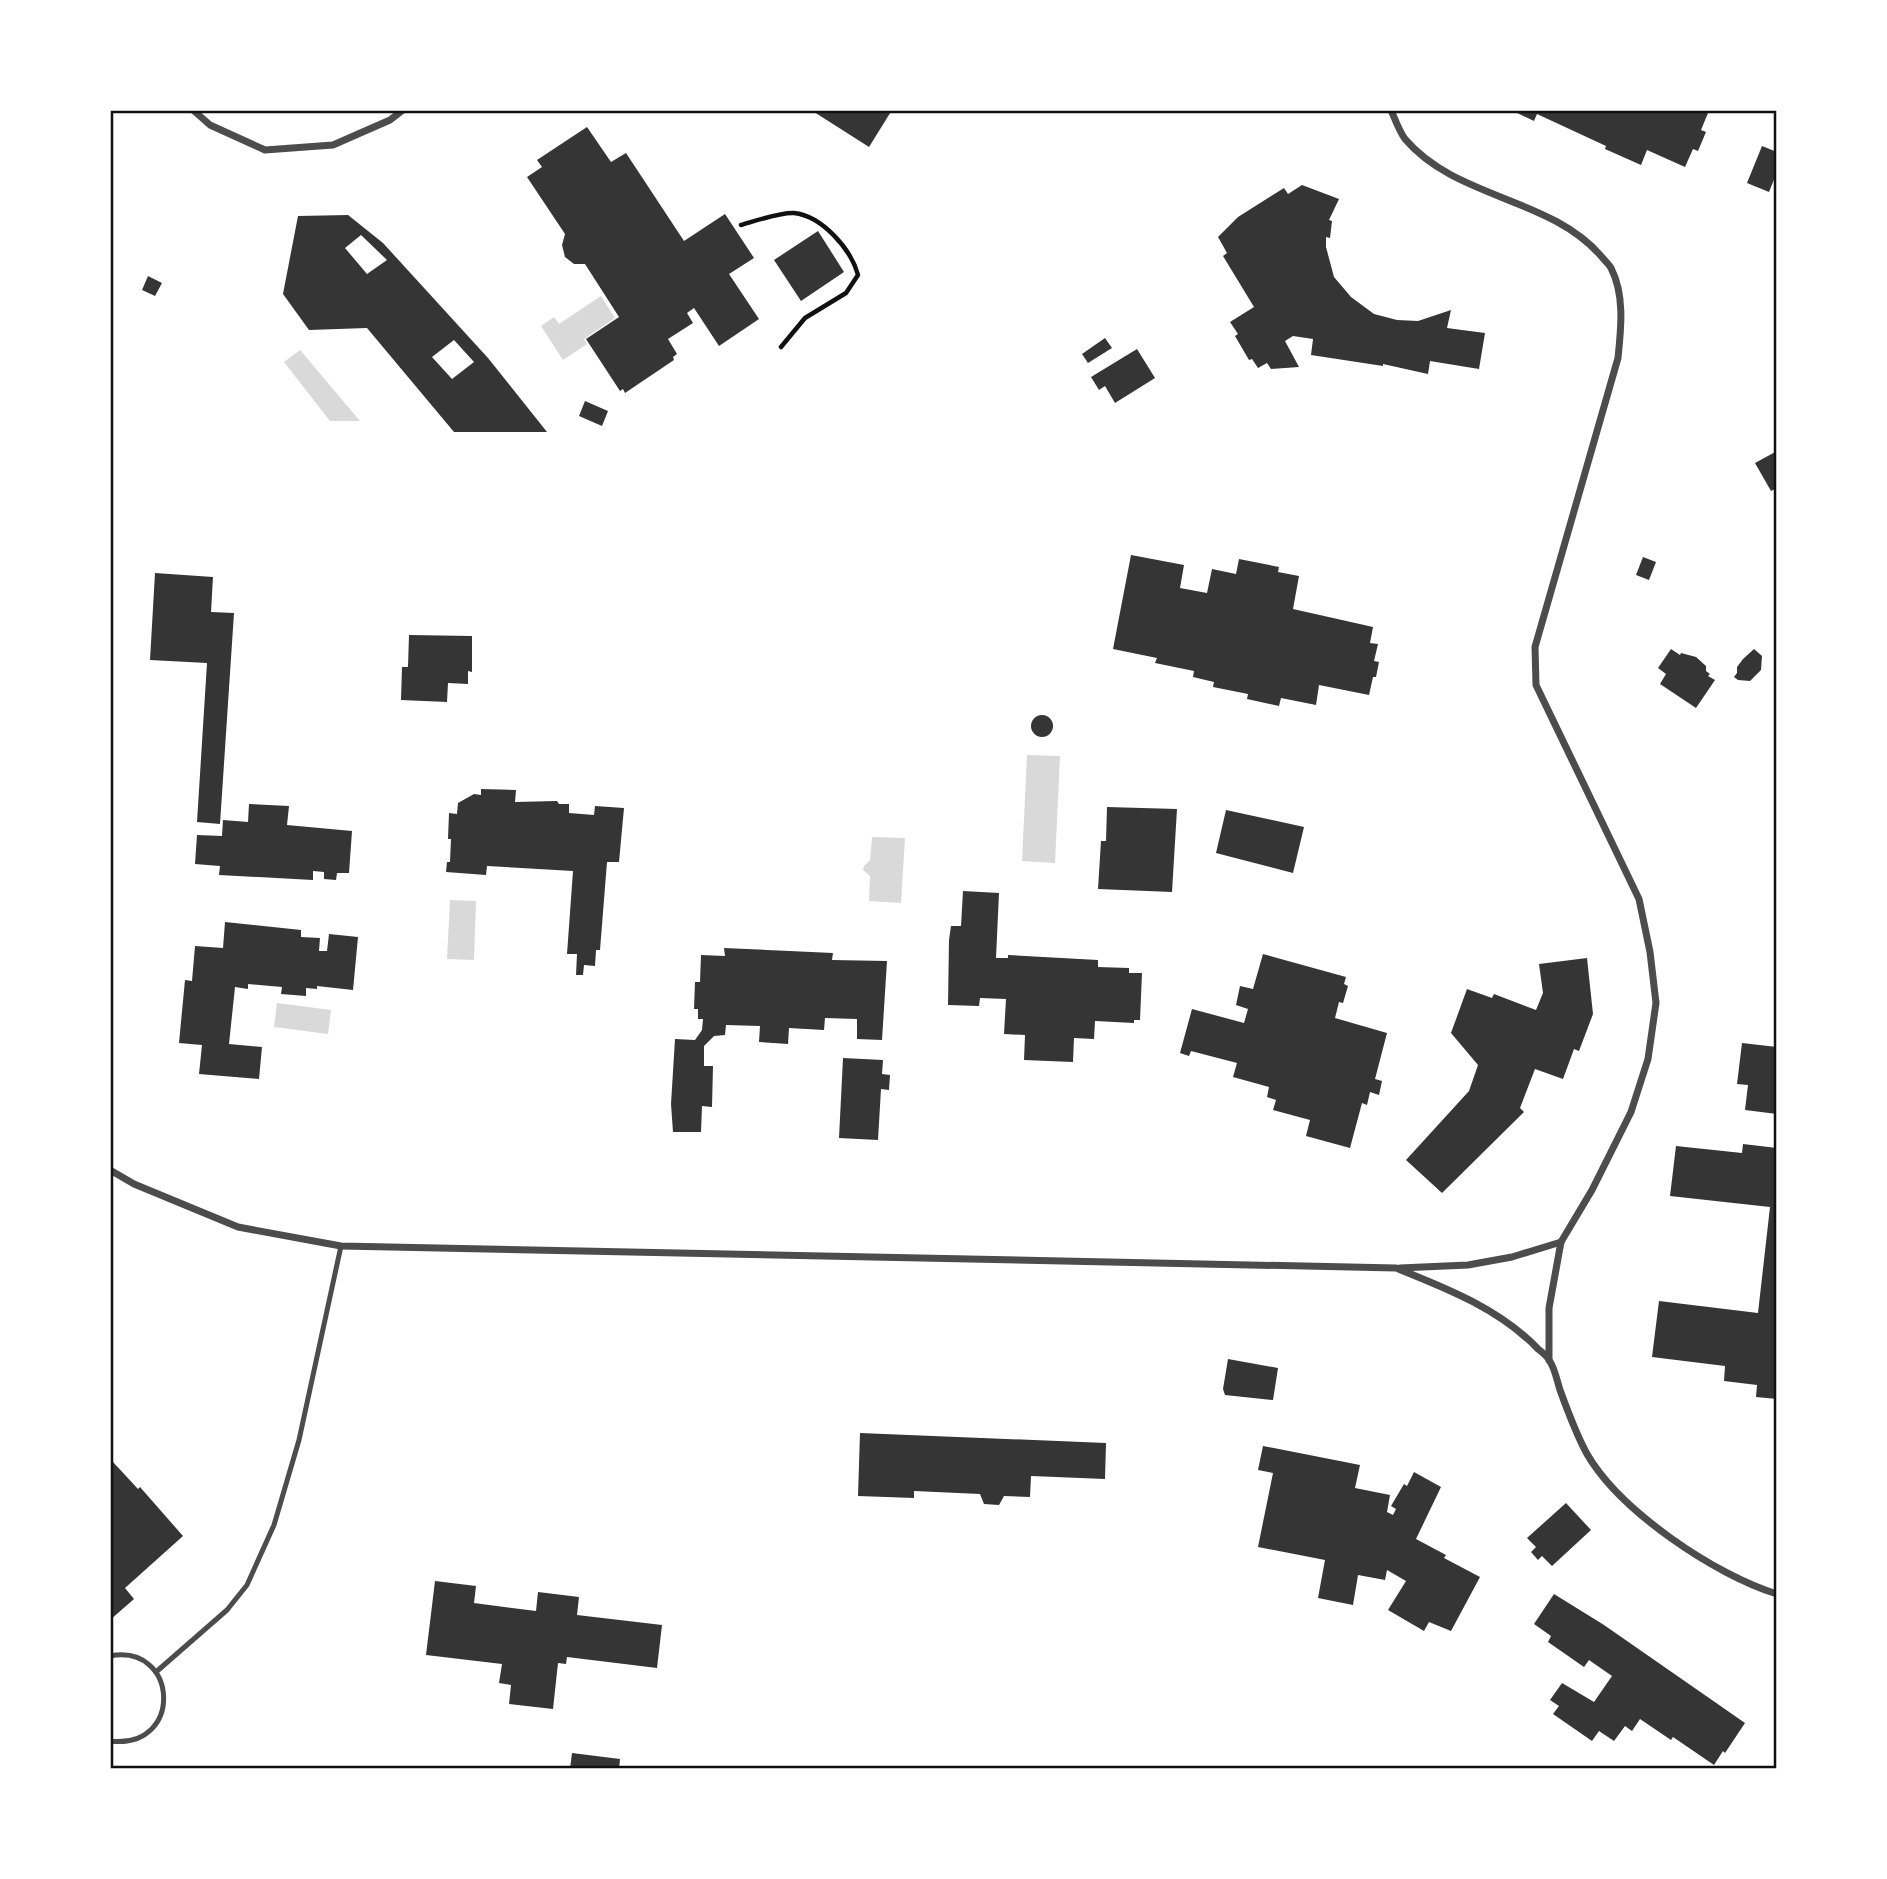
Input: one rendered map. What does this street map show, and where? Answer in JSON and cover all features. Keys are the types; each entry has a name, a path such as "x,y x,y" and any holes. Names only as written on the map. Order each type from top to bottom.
{"street":[{"path":"193,110 210,125 265,150 333,145 390,120 403,110"},
{"path":"1391,110 1404,138 1430,163 1561,224 1589,242 1611,268 1622,309 1618,358 1535,647 1536,685 1639,899 1650,952 1656,1003 1648,1059 1631,1112 1592,1190 1561,1242 1549,1308 1549,1360 1588,1455 1617,1491 1660,1531 1707,1562 1755,1588 1777,1594"},
{"path":"110,1170 134,1184 238,1227 341,1246 1396,1268 1468,1265 1512,1257 1561,1242"},
{"path":"1396,1268 1443,1286 1479,1305 1522,1332 1549,1360"}],"lane":[{"path":"156,1672 227,1610 247,1585 268,1537 299,1440 341,1246"},
{"path":"110,1656 134,1656 146,1662 163,1685 165,1701 157,1722 141,1738 127,1742 110,1741"}],"path":[{"path":"741,225 793,213 817,219 855,265 858,275 846,293 805,318 781,347"}],"shaded area":[{"path":"601,296 615,318 584,339 587,344 563,360 541,326 554,317 559,324"},
{"path":"300,350 360,421 330,421 284,362"},
{"path":"1027,755 1060,756 1055,863 1022,861"},
{"path":"872,837 905,838 901,903 869,901 870,876 863,870 870,860"},
{"path":"450,900 476,901 474,960 447,959"},
{"path":"277,1003 331,1010 328,1034 274,1027"}],"building":[{"path":"811,110 892,110 869,147"},
{"path":"1511,110 1701,110 1708,113 1701,130 1706,132 1698,151 1693,149 1685,167 1647,150 1641,165 1537,114 1534,121"},
{"path":"587,127 611,162 626,153 684,241 725,214 754,258 729,274 759,319 719,346 694,308 687,313 693,323 668,339 677,354 673,357 674,360 625,393 623,389 620,391 586,339 619,317 585,264 574,264 565,257 562,245 565,234 527,177 542,167 537,160"},
{"path":"1762,146 1777,152 1777,172 1769,192 1747,183"},
{"path":"1302,185 1339,199 1329,220 1332,221 1330,238 1326,237 1326,247 1334,277 1351,297 1374,314 1397,320 1418,321 1451,310 1447,328 1485,333 1479,369 1430,361 1428,374 1383,364 1311,355 1313,339 1293,336 1285,341 1299,367 1271,369 1267,363 1258,368 1252,359 1249,360 1230,322 1254,307 1223,256 1227,253 1218,237 1238,217 1284,188 1288,194"},
{"path":"348,215 383,243 488,358 547,432 454,432 367,328 309,330 283,294 298,216","holes":["361,235 387,260 367,274 345,248","454,340 474,362 452,379 432,357"]},
{"path":"818,231 844,272 801,301 774,260"},
{"path":"148,276 162,283 155,296 142,290"},
{"path":"1105,338 1112,348 1088,363 1082,354"},
{"path":"1137,349 1155,378 1115,403 1105,386 1099,390 1091,377"},
{"path":"585,401 608,411 602,426 579,416"},
{"path":"1777,451 1777,488 1771,491 1755,463"},
{"path":"1131,555 1184,565 1180,588 1207,593 1212,569 1236,574 1239,559 1279,567 1278,572 1299,576 1293,609 1373,627 1370,643 1378,644 1374,661 1379,662 1369,695 1319,685 1316,705 1281,698 1279,706 1247,699 1248,694 1213,687 1214,682 1193,677 1194,671 1155,663 1157,658 1113,649"},
{"path":"1643,557 1656,562 1649,580 1636,575"},
{"path":"155,573 213,577 211,612 234,613 220,824 197,822 207,663 150,660"},
{"path":"409,635 472,636 472,672 468,671 468,684 448,683 447,702 401,700 402,667 408,667"},
{"path":"1671,649 1680,655 1681,653 1696,657 1706,666 1706,671 1710,674 1708,676 1715,680 1696,708 1660,684 1666,674 1658,668"},
{"path":"1754,649 1762,656 1761,670 1750,681 1738,680 1734,677 1737,667"},
{"path":"1042,715 1050,718 1053,726 1050,734 1042,737 1034,734 1031,726 1034,718"},
{"path":"481,789 516,790 515,802 557,801 559,804 569,804 569,813 594,815 595,806 624,808 619,862 607,862 600,950 596,950 595,966 584,965 583,975 576,975 577,954 567,954 573,871 487,866 486,875 446,872 447,862 450,862 449,813 457,814 458,803 474,794 481,795"},
{"path":"249,804 289,806 287,825 352,831 349,873 337,873 336,880 324,879 324,872 313,871 313,880 219,875 220,866 195,864 197,835 222,836 223,820 248,822"},
{"path":"1107,807 1177,809 1172,892 1098,889 1101,841 1106,841"},
{"path":"1226,810 1304,827 1293,873 1216,853"},
{"path":"963,891 999,893 996,958 1008,958 1008,955 1098,960 1098,967 1129,968 1129,973 1142,973 1140,1020 1134,1020 1134,1023 1095,1021 1094,1039 1074,1038 1073,1062 1024,1060 1025,1035 1004,1034 1006,999 980,998 979,1006 948,1005 949,940 951,926 961,926"},
{"path":"225,922 301,930 301,937 320,938 319,951 327,951 329,934 358,937 353,990 317,986 317,989 306,988 306,996 281,994 282,987 248,984 248,989 235,987 229,1044 262,1047 259,1079 199,1074 202,1045 179,1043 185,980 192,981 195,946 223,948"},
{"path":"724,948 833,953 832,960 887,961 882,1040 857,1039 857,1019 825,1018 824,1030 789,1028 788,1044 759,1042 760,1026 726,1025 725,1035 714,1036 704,1046 704,1066 713,1066 712,1107 702,1106 701,1132 673,1132 671,1104 675,1039 695,1040 702,1030 703,1019 698,1019 698,1009 694,1009 695,982 700,982 701,955 725,956"},
{"path":"1263,954 1346,977 1344,984 1348,986 1343,1003 1339,1002 1335,1018 1387,1033 1375,1079 1382,1081 1379,1095 1370,1092 1367,1105 1362,1103 1350,1148 1306,1136 1310,1120 1273,1110 1276,1100 1267,1097 1269,1087 1233,1077 1237,1063 1191,1051 1189,1056 1180,1053 1192,1009 1244,1023 1248,1009 1236,1005 1240,986 1253,989"},
{"path":"1587,958 1593,1014 1579,1051 1574,1049 1563,1079 1535,1069 1520,1108 1524,1112 1442,1193 1406,1160 1469,1091 1478,1065 1451,1033 1467,989 1492,998 1494,994 1536,1010 1543,993 1539,964"},
{"path":"1742,1043 1777,1047 1777,1114 1745,1110 1748,1085 1737,1084"},
{"path":"843,1058 883,1060 882,1074 890,1075 889,1090 881,1089 878,1140 839,1138"},
{"path":"1743,1144 1777,1148 1777,1399 1756,1397 1757,1385 1724,1381 1725,1366 1652,1357 1659,1301 1758,1313 1770,1207 1670,1196 1676,1146 1742,1153"},
{"path":"1228,1359 1278,1368 1273,1400 1225,1395 1223,1389"},
{"path":"860,1433 1106,1443 1105,1479 1031,1476 1030,1497 1004,1496 999,1505 984,1504 980,1494 914,1491 914,1498 858,1496"},
{"path":"1263,1446 1360,1465 1355,1488 1390,1495 1387,1512 1393,1515 1396,1509 1391,1506 1414,1472 1441,1487 1416,1539 1480,1577 1451,1631 1429,1622 1424,1631 1388,1610 1406,1581 1387,1570 1385,1580 1358,1575 1353,1605 1318,1598 1325,1560 1258,1547 1273,1473 1258,1470"},
{"path":"113,1462 138,1489 140,1487 183,1536 125,1588 134,1599 110,1620 110,1465"},
{"path":"1566,1503 1591,1530 1552,1566 1542,1556 1538,1560 1531,1552 1536,1547 1527,1538"},
{"path":"435,1581 476,1586 474,1603 536,1611 538,1592 579,1597 577,1615 662,1625 657,1668 567,1657 566,1664 558,1663 553,1709 509,1704 511,1685 499,1683 502,1664 426,1655"},
{"path":"1554,1594 1604,1625 1745,1723 1714,1765 1673,1737 1671,1740 1640,1719 1632,1731 1625,1726 1614,1741 1599,1731 1592,1741 1553,1714 1559,1706 1550,1700 1562,1683 1594,1702 1612,1676 1589,1660 1584,1667 1548,1642 1551,1636 1534,1624"},
{"path":"572,1753 620,1759 619,1769 570,1769"}]}
